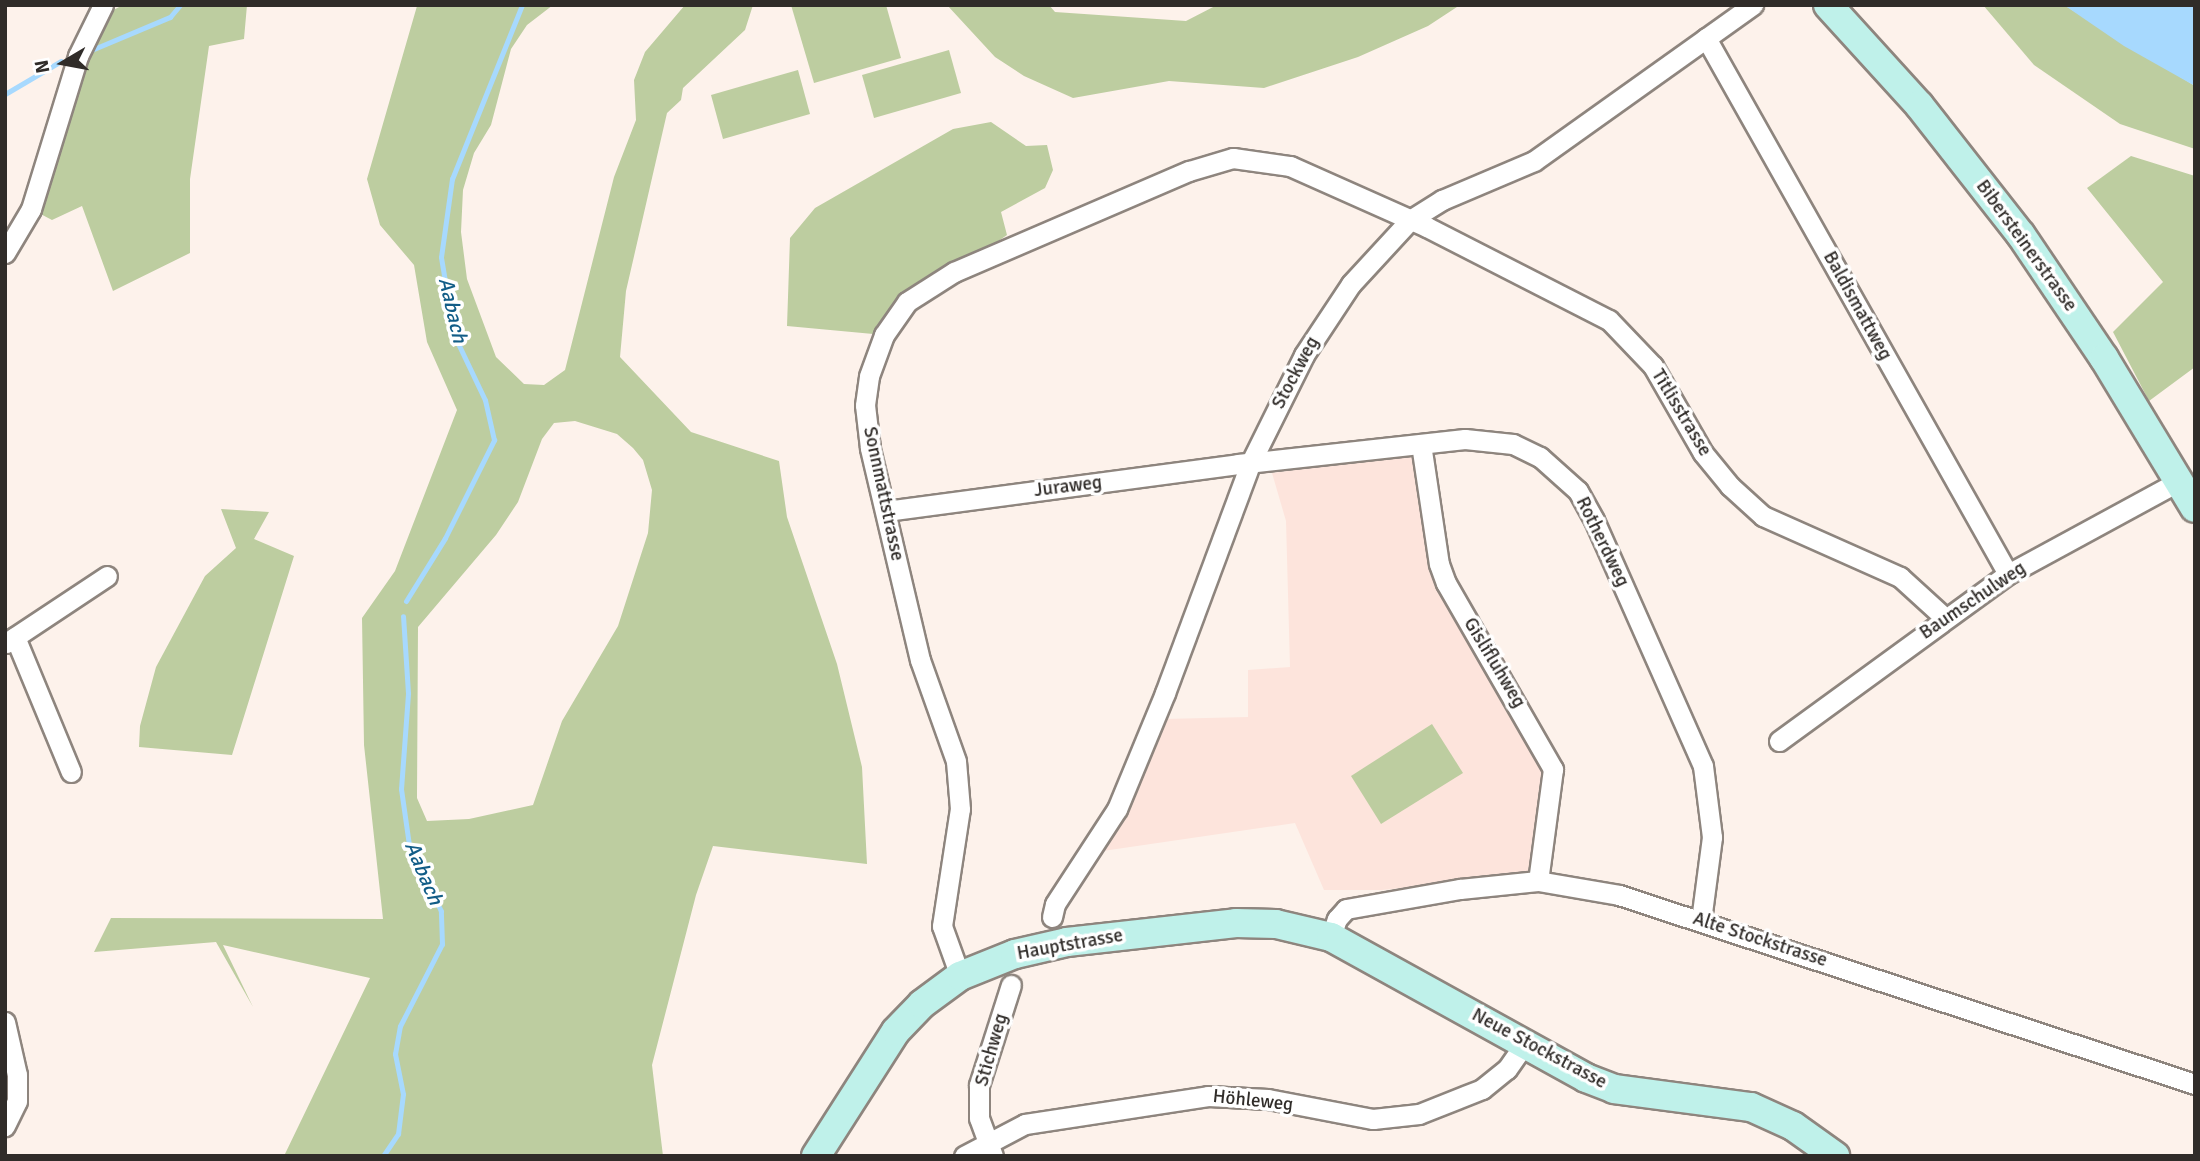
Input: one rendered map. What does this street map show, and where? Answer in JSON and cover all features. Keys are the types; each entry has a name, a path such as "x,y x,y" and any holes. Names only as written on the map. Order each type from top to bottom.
{"street":[{"path":"5,253 31,209 78,56 103,5"},
{"name":"Stockweg","path":"1052,916 1055,904 1116,809 1165,693 1250,464 1321,326 1352,284 1410,220 1442,200 1534,161 1753,5"},
{"name":"Bibersteinerstrasse","path":"1828,5 1919,105 2021,235 2195,508"},
{"name":"Baldismattweg","path":"1706,38 2008,573"},
{"name":"Sonnmattstrasse","path":"960,976 942,926 960,809 956,761 920,660 870,448 865,405 869,376 884,335 907,303 954,272 1189,171 1233,158 1290,166 1410,220"},
{"name":"Titlisstrasse","path":"1410,220 1609,320 1653,366 1703,453 1730,486 1763,516 1900,577 1944,617"},
{"name":"Rotherdweg","path":"1250,464 1465,439 1513,444 1558,469 1578,491 1703,766 1712,837 1701,921"},
{"name":"Gislifluhweg","path":"1421,444 1439,564 1446,583 1553,769 1538,881"},
{"name":"Juraweg","path":"886,511 1250,464"},
{"name":"Baumschulweg","path":"1779,741 1944,617 2008,573 2179,481"},
{"path":"71,772 10,640 107,576"},
{"name":"Alte Stockstrasse","path":"1331,937 1336,919 1346,909 1452,890 1538,881 1619,895 2195,1084"},
{"name":"Hauptstrasse","path":"816,1156 896,1031 922,1004 960,976 1015,954 1067,942 1215,925 1276,924 1331,937"},
{"name":"Neue Stockstrasse","path":"1331,937 1614,1089 1751,1107 1793,1126 1835,1156"},
{"name":"Stichweg","path":"990,1149 979,1118 979,1085 1011,985"},
{"path":"5,1022 17,1075 17,1101 5,1126"},
{"name":"Höhleweg","path":"964,1156 990,1149 1025,1124 1208,1096 1268,1099 1373,1119 1419,1114 1482,1089 1507,1069 1524,1043"}],"shaded area":[{"path":"1413,454 1434,573 1543,767 1535,874 1382,890 1324,890 1295,823 1096,852 1164,719 1248,717 1248,670 1290,667 1286,521 1272,473"}],"green space":[{"path":"123,5 247,5 244,39 209,46 190,179 190,253 113,291 82,206 52,220 31,209 96,19"},
{"path":"553,5 527,25 511,49 491,125 474,153 463,190 461,232 467,279 496,357 524,384 544,385 565,370 614,177 636,120 634,80 645,52 685,5 753,5 745,30 683,88 681,100 667,113 626,291 620,357 691,432 779,461 787,517 837,664 862,767 867,864 713,846 696,895 652,1065 663,1156 284,1156 370,978 223,945 253,1007 216,942 94,952 111,918 383,919 364,745 362,618 395,571 457,410 427,342 414,265 380,225 367,179 417,6","holes":["575,421 617,434 643,460 652,490 648,533 618,626 562,721 533,805 469,819 427,821 417,798 418,627 496,535 518,502 542,439 554,423"]},
{"path":"791,5 886,5 901,58 814,83"},
{"path":"947,5 1049,5 1055,12 1186,21 1217,5 1460,5 1428,26 1358,57 1264,88 1169,81 1073,98 1024,76 995,57"},
{"path":"1983,5 2064,5 2195,86 2195,149 2120,124 2034,65"},
{"path":"949,50 961,93 874,118 862,75"},
{"path":"798,70 810,114 723,139 711,95"},
{"path":"991,122 1026,146 1047,145 1053,170 1045,188 1001,212 1007,235 954,272 884,335 787,326 790,238 815,208 953,129"},
{"path":"2131,156 2195,176 2195,367 2149,401 2113,332 2163,282 2087,188"},
{"path":"221,509 269,512 254,539 294,556 232,755 139,747 140,726 156,667 205,576 236,548"},
{"path":"1432,724 1463,773 1381,824 1351,776"}],"water":[{"path":"2064,5 2195,5 2195,86 2124,46"}],"waterway":[{"path":"89,51 170,17 180,5"},
{"name":"Aabach","path":"406,601 445,538 494,440 485,400 454,335 441,257 452,179 522,5"},
{"path":"5,94 61,61"},
{"name":"Aabach","path":"383,1156 398,1134 403,1094 395,1054 400,1026 442,944 441,911 409,845 401,789 408,693 403,616"}]}
